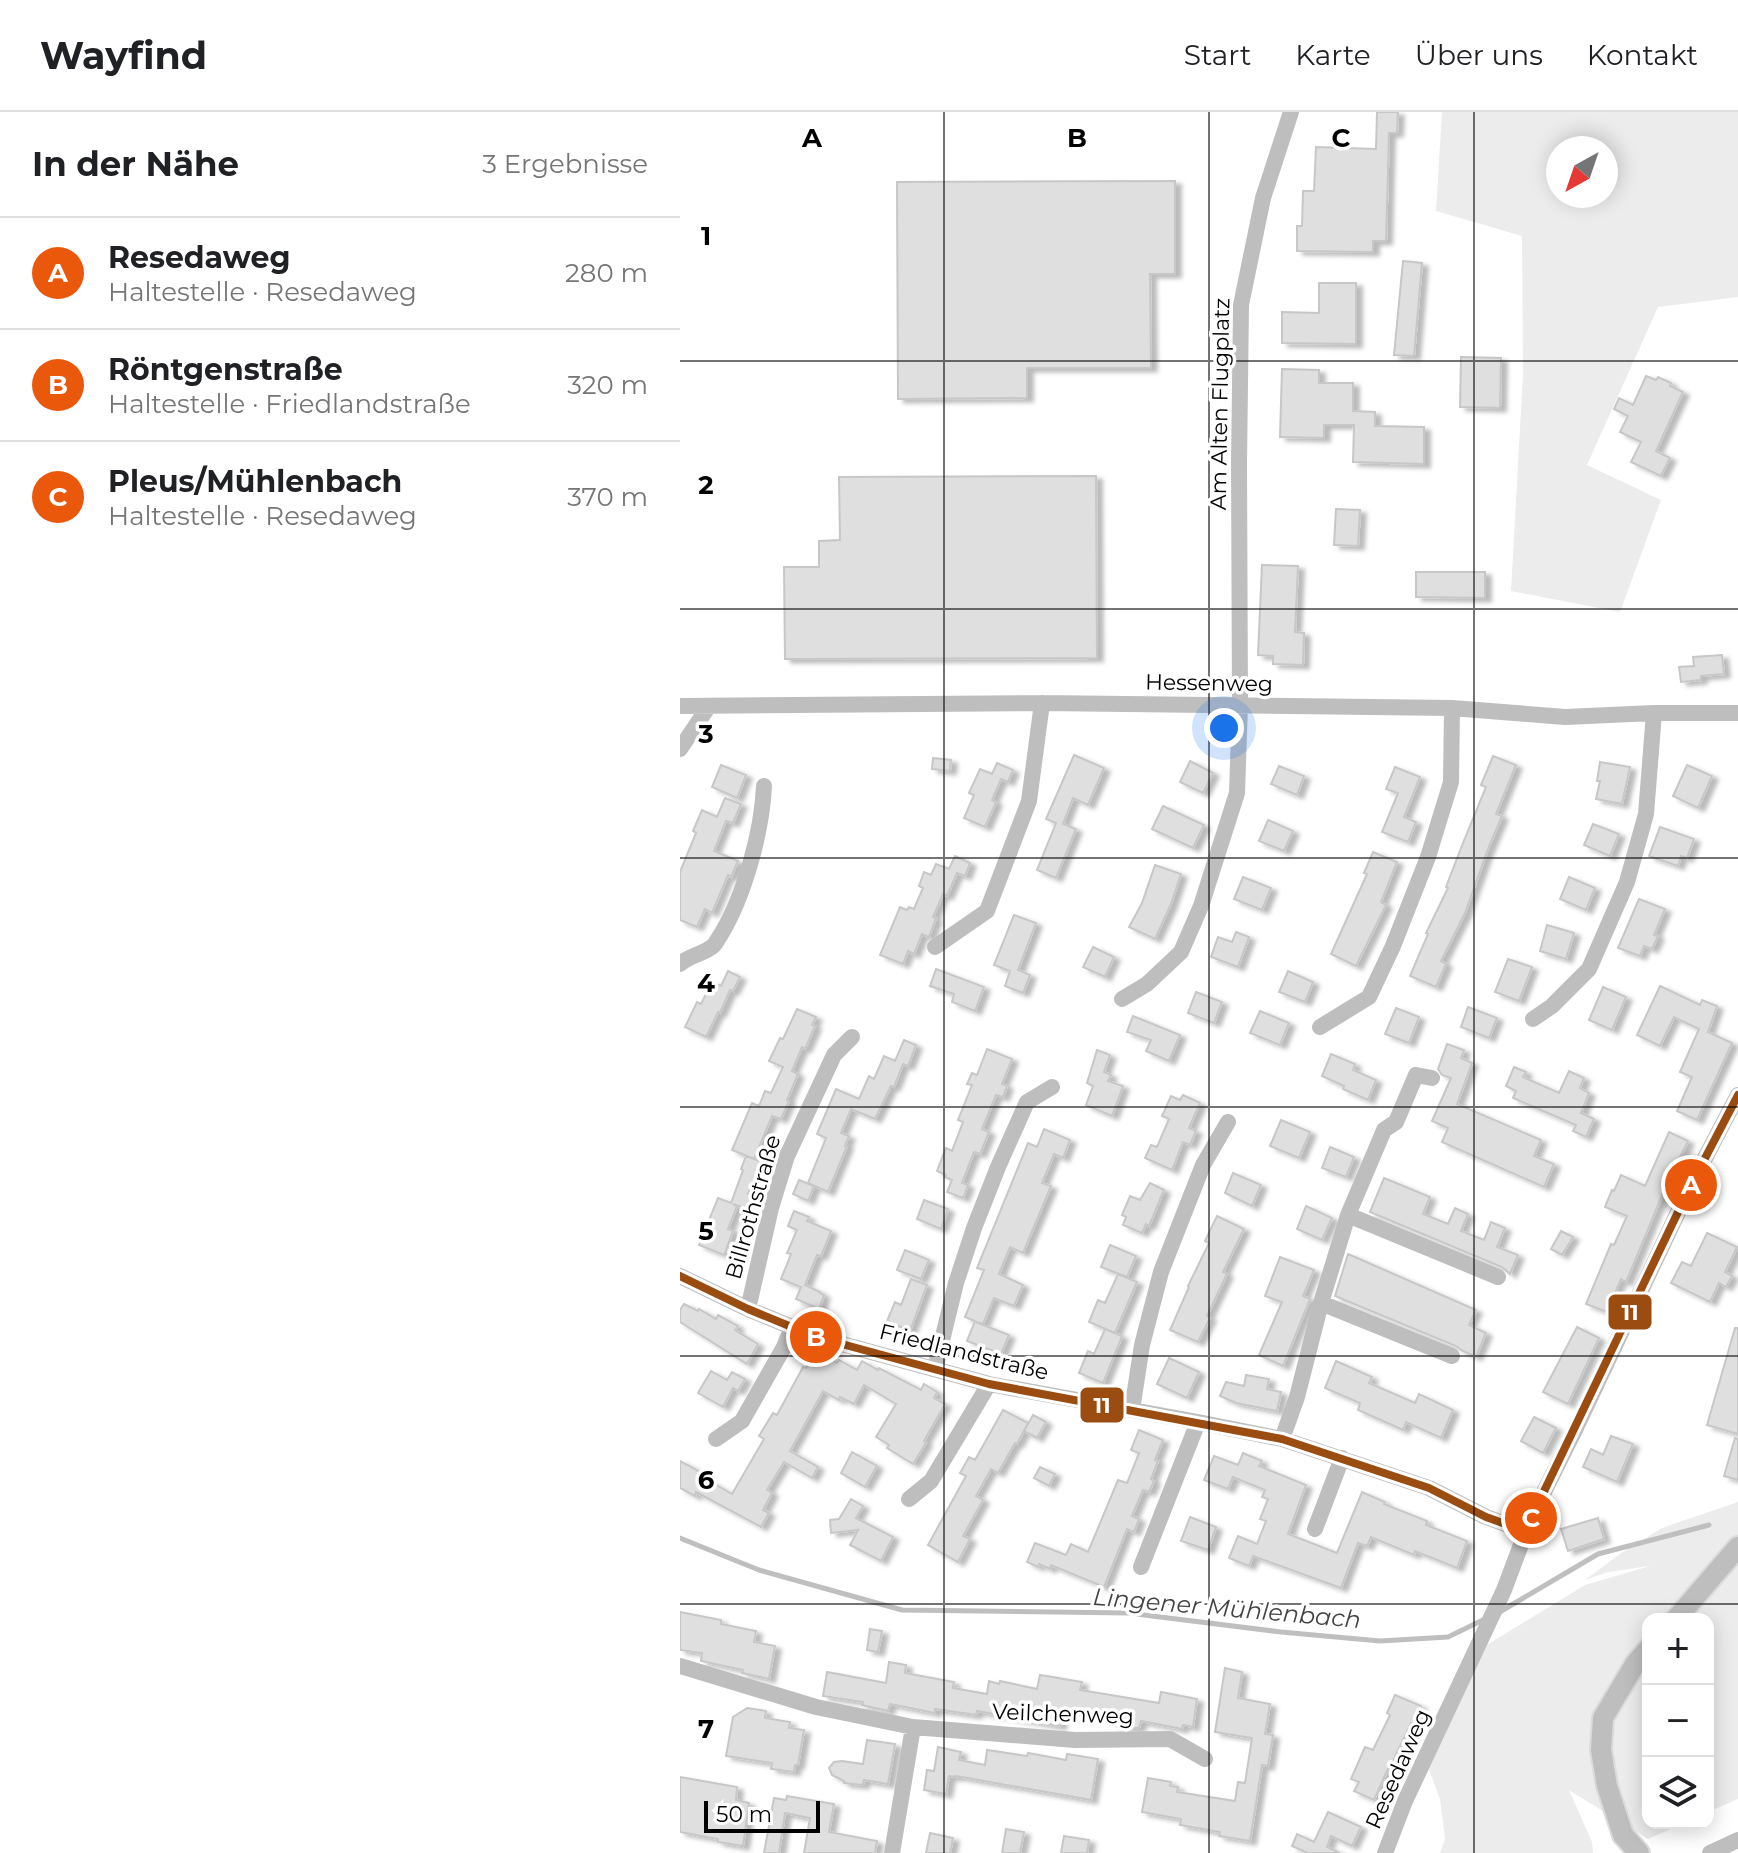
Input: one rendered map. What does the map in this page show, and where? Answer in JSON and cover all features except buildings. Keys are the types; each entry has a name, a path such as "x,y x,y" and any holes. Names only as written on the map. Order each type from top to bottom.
{"main road":[{"path":"1681,1613 1738,1547"},
{"path":"1639,1853 1621,1844 1601,1750 1603,1718 1642,1656"}],"street":[{"name":"Am Alten Flugplatz","path":"1122,999 1147,984 1181,952 1201,906 1237,793 1241,305 1263,198 1291,112"},
{"path":"935,947 987,911 1029,801 1042,703"},
{"name":"Hessenweg","path":"680,706 1240,704 1452,708 1565,717 1738,713"},
{"path":"680,749 709,706"},
{"path":"1320,1027 1369,997 1393,946 1428,857 1451,782 1452,708"},
{"path":"1533,1019 1552,1006 1589,969 1627,882 1646,814 1654,713"},
{"path":"680,964 714,946 726,925 752,854 760,823 764,786"},
{"name":"Billrothstraße","path":"748,1309 771,1208 787,1156 834,1055 852,1037"},
{"path":"1282,1439 1297,1397 1348,1215 1384,1130 1396,1122 1416,1075 1432,1078"},
{"path":"935,1369 956,1283 998,1167 1027,1102 1052,1087"},
{"name":"Resedaweg","path":"1385,1853 1412,1787 1502,1594 1525,1531 1684,1199 1738,1095"},
{"path":"1132,1410 1142,1345 1161,1272 1203,1165 1228,1122"},
{"path":"1348,1215 1498,1277"},
{"name":"Friedlandstraße","path":"680,1276 816,1337 989,1384 1282,1439 1429,1488 1486,1517 1525,1531"},
{"path":"1321,1303 1452,1356"},
{"path":"716,1439 742,1421 792,1327"},
{"path":"909,1499 931,1481 989,1384"},
{"path":"1141,1567 1198,1422"},
{"path":"1315,1529 1342,1458"},
{"name":"Veilchenweg","path":"680,1666 816,1707 913,1727 1075,1740 1170,1739 1205,1759"},
{"path":"892,1853 913,1727"},
{"path":"1710,1853 1738,1840"}],"shaded area":[{"path":"1442,112 1738,112 1738,297 1658,307 1587,465 1661,500 1620,612 1511,591 1523,374 1522,236 1436,211"},
{"path":"1738,1502 1738,1799 1714,1809 1714,1613 1642,1613 1642,1829 1670,1829 1648,1839 1569,1790 1592,1842 1593,1853 1440,1853 1445,1839 1440,1799 1428,1767 1485,1646 1585,1585 1650,1566 1608,1572 1585,1580 1662,1528"}],"waterway":[{"name":"Lingener Mühlenbach","path":"1498,1613 1598,1554 1709,1525"},
{"name":"Lingener Mühlenbach","path":"680,1538 759,1570 902,1610 1128,1613 1380,1641 1448,1637 1485,1619"}],"transit line":[{"name":"11","path":"1525,1531 1691,1185 1738,1095"},
{"name":"11","path":"680,1276 816,1337 989,1384 1282,1439 1429,1488 1486,1517 1525,1531"}],"place":[{"name":"Resedaweg","path":"1691,1185"},
{"name":"Röntgenstraße","path":"816,1337"},
{"name":"Pleus/Mühlenbach","path":"1531,1518"}]}
